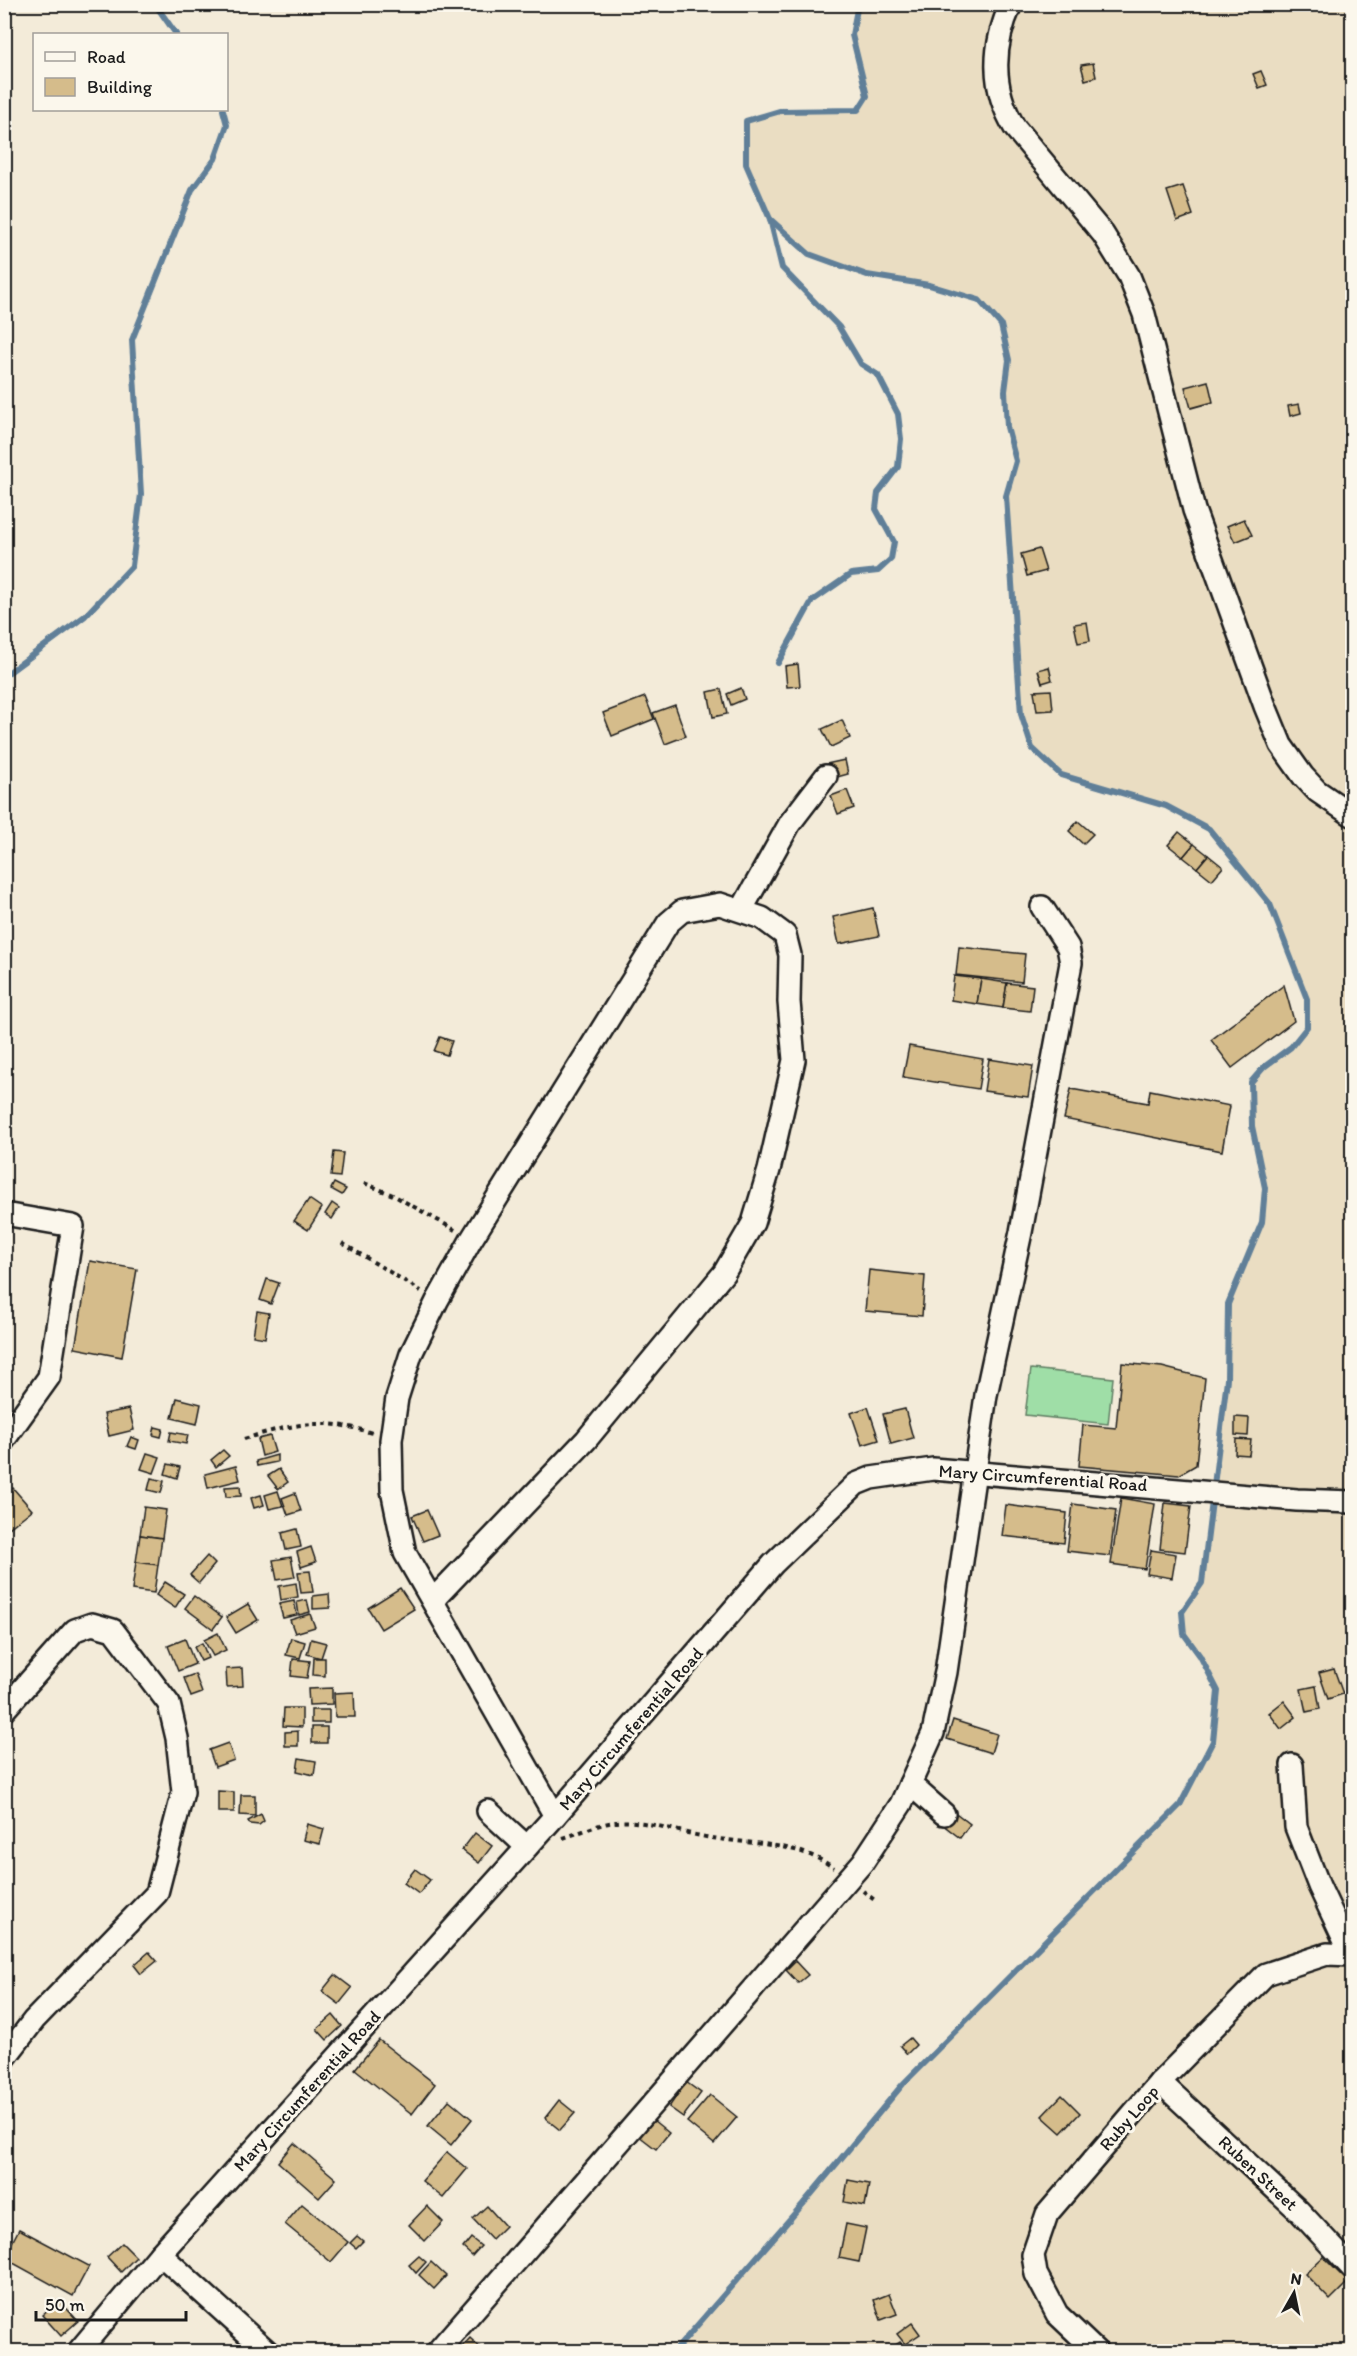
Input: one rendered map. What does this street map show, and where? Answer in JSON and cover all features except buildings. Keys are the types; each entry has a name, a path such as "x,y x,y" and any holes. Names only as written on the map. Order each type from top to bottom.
{"street":[{"path":"1011,4 998,44 996,62 999,97 1015,128 1103,234 1129,276 1144,314 1194,510 1281,745 1317,792 1353,815"},
{"path":"742,909 790,823 826,776"},
{"path":"433,1600 586,1440 724,1272 753,1223 769,1170 794,1060 789,1002 790,955 785,935 762,918 742,909 720,904 682,911 668,923 471,1240 411,1354 398,1398 391,1440 392,1490 405,1553 555,1816"},
{"path":"437,2352 849,1879 901,1804 933,1733 946,1672 986,1395 1021,1232 1071,963 1068,947 1042,907"},
{"path":"4,1214 73,1226 49,1377 4,1440"},
{"name":"Mary Circumferential Road","path":"78,2352 160,2254 555,1816 773,1564 844,1493 856,1484 871,1478 933,1469 1353,1502"},
{"path":"4,1710 75,1630 92,1624 113,1630 169,1704 177,1738 183,1792 157,1893 34,2020 4,2059"},
{"path":"1292,1765 1296,1827 1319,1886 1352,1955"},
{"path":"910,1784 944,1814"},
{"path":"488,1811 533,1840"},
{"name":"Ruby Loop","path":"1097,2352 1056,2314 1036,2274 1033,2255 1047,2214 1160,2082 1266,1974 1327,1954 1352,1955"},
{"name":"Ruben Street","path":"1160,2082 1299,2211 1353,2268"},
{"path":"160,2254 268,2352"}],"path":[{"path":"364,1183 393,1195 471,1240"},
{"path":"342,1243 437,1301"},
{"path":"244,1438 288,1425 329,1422 391,1440"},
{"path":"533,1840 558,1839 605,1823 632,1822 707,1837 758,1842 799,1851 816,1857 849,1879"}],"shaded area":[{"path":"858,5 1352,5 1352,2351 674,2352 803,2204 903,2084 1180,1805 1213,1742 1218,1691 1200,1656 1184,1634 1182,1612 1202,1583 1227,1379 1228,1304 1262,1222 1265,1188 1252,1126 1251,1082 1264,1067 1291,1047 1307,1026 1307,999 1270,904 1209,829 1166,806 1061,775 1032,748 1021,714 1006,496 1016,461 1007,427 1005,391 1009,360 1001,325 978,300 929,285 867,275 809,254 770,219 746,164 746,121 780,111 858,109 867,96 852,35"}],"green space":[{"path":"1031,1369 1113,1378 1108,1424 1025,1415"}],"waterway":[{"path":"155,4 175,33"},
{"path":"778,663 812,601 851,574 878,571 891,559 894,542 876,509 878,493 898,467 901,439 898,414 878,375 861,364 839,327 782,268 770,219 746,164 746,121 780,111 858,110 867,96 852,35 858,4"},
{"path":"4,676 85,616 132,566 141,494 132,340 192,190 215,159 227,125 223,111"},
{"path":"674,2352 803,2204 903,2084 1180,1805 1213,1741 1218,1691 1200,1656 1184,1634 1182,1612 1202,1583 1227,1379 1228,1304 1262,1222 1265,1188 1252,1126 1251,1082 1264,1067 1291,1047 1307,1027 1307,999 1270,904 1209,829 1166,806 1061,775 1032,748 1021,714 1006,496 1016,461 1007,427 1005,391 1009,360 1001,325 979,300 929,285 867,275 809,254 770,219"}]}
